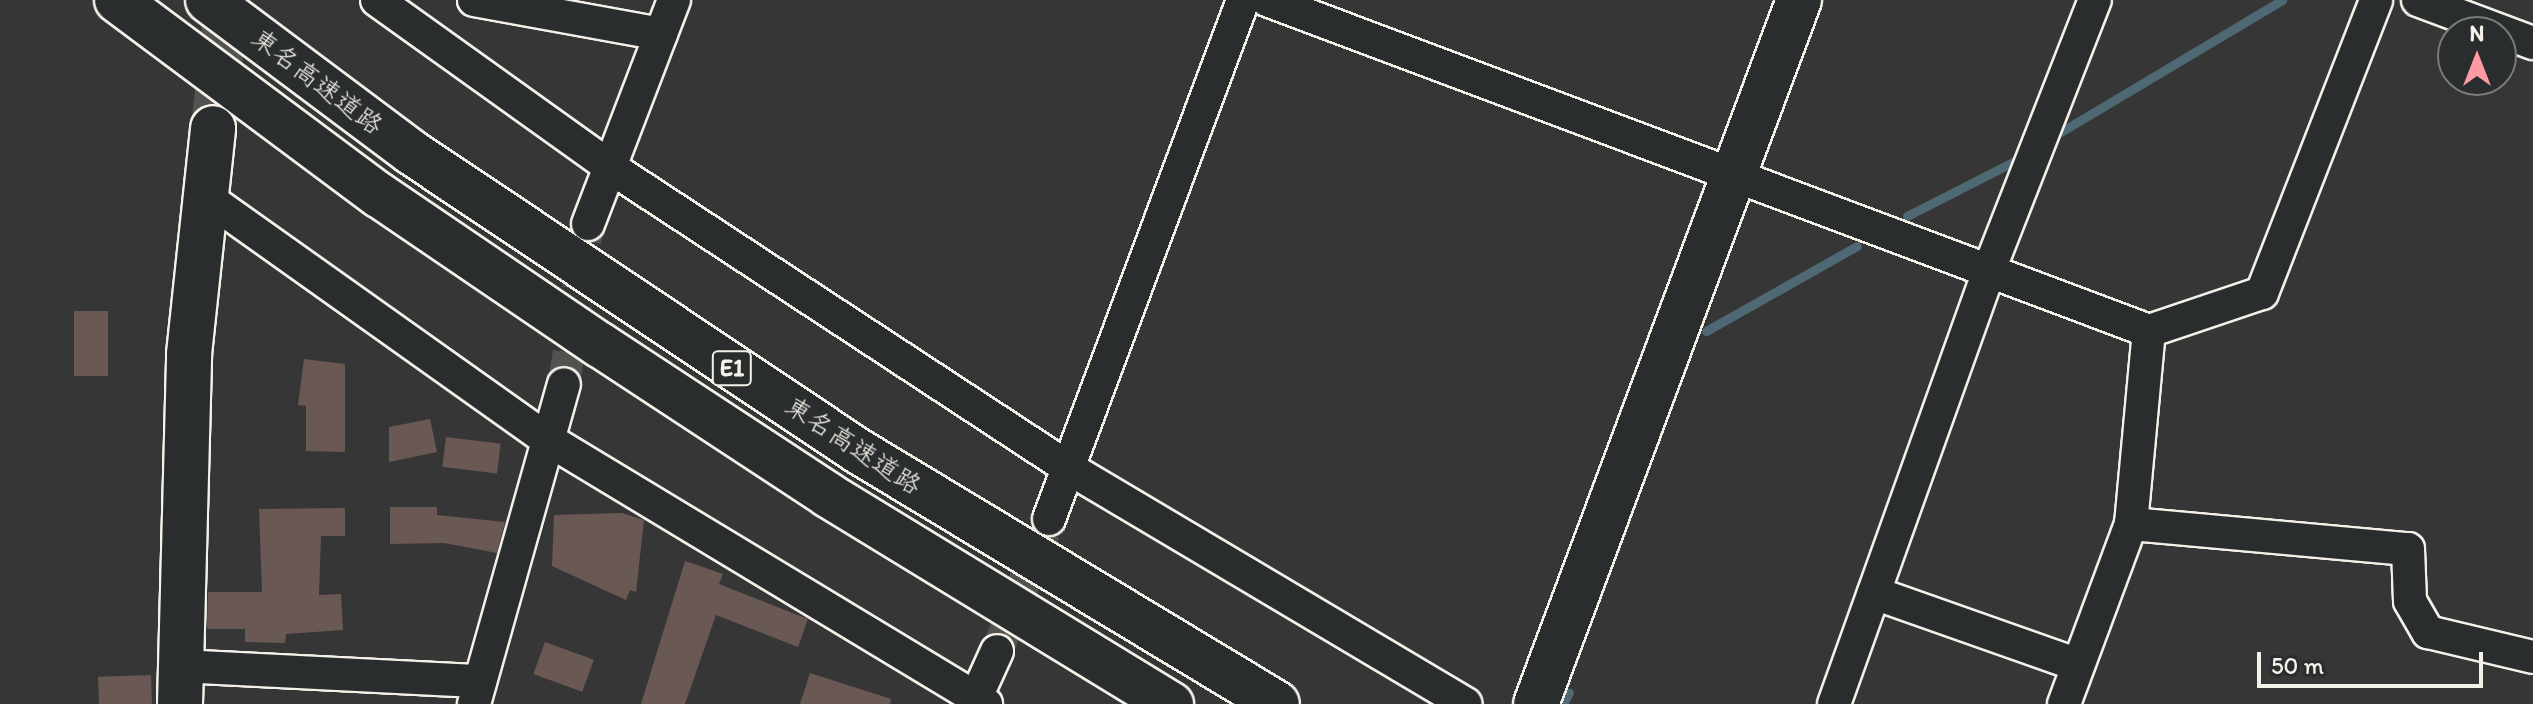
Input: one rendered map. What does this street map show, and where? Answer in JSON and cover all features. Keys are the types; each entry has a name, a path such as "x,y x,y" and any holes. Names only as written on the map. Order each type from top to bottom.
{"main road":[{"name":"東名高速道路","path":"117,0 379,195 600,345 828,495 1171,704"},
{"name":"東名高速道路","path":"208,0 411,152 845,443 1277,704"},
{"path":"1536,704 1799,0"},
{"path":"180,685 189,354 213,128"}],"street":[{"path":"377,0 613,169 1070,469 1466,704"},
{"path":"474,0 661,34"},
{"path":"588,224 613,169 674,0"},
{"path":"1049,519 1243,0"},
{"path":"1267,0 2149,331 2262,293 2376,0"},
{"path":"1834,704 1989,270 2095,0"},
{"path":"2418,0 2533,43"},
{"path":"206,197 547,439 978,702 997,651"},
{"path":"2064,704 2131,524 2149,331"},
{"path":"180,685 477,692 564,384"},
{"path":"2131,524 2408,549 2410,601 2428,632 2533,657"},
{"path":"1874,593 2078,665"}],"building":[{"path":"74,311 108,311 108,376 74,376"},
{"path":"304,359 345,364 345,452 306,451 306,406 298,405"},
{"path":"430,419 437,452 389,462 389,427"},
{"path":"446,437 501,444 497,473 442,467"},
{"path":"390,507 437,507 437,515 505,522 497,553 444,543 390,544"},
{"path":"345,508 345,536 321,536 319,595 341,594 343,630 286,634 285,643 245,642 245,629 207,629 208,592 262,592 259,509"},
{"path":"622,513 644,520 636,592 630,590 626,600 552,566 554,515"},
{"path":"685,561 723,574 719,584 808,619 798,647 716,615 685,704 641,704"},
{"path":"545,642 594,660 582,692 533,674"},
{"path":"810,673 891,699 890,704 800,704"},
{"path":"151,675 152,704 99,704 98,677"}],"waterway":[{"path":"2059,133 2282,0"},
{"path":"1907,216 2019,159"},
{"path":"1706,331 1857,246"},
{"path":"1563,704 1569,692"}],"tunnel":[{"path":"213,128 227,0"},
{"path":"564,384 588,224"},
{"path":"997,651 1049,519"}]}
